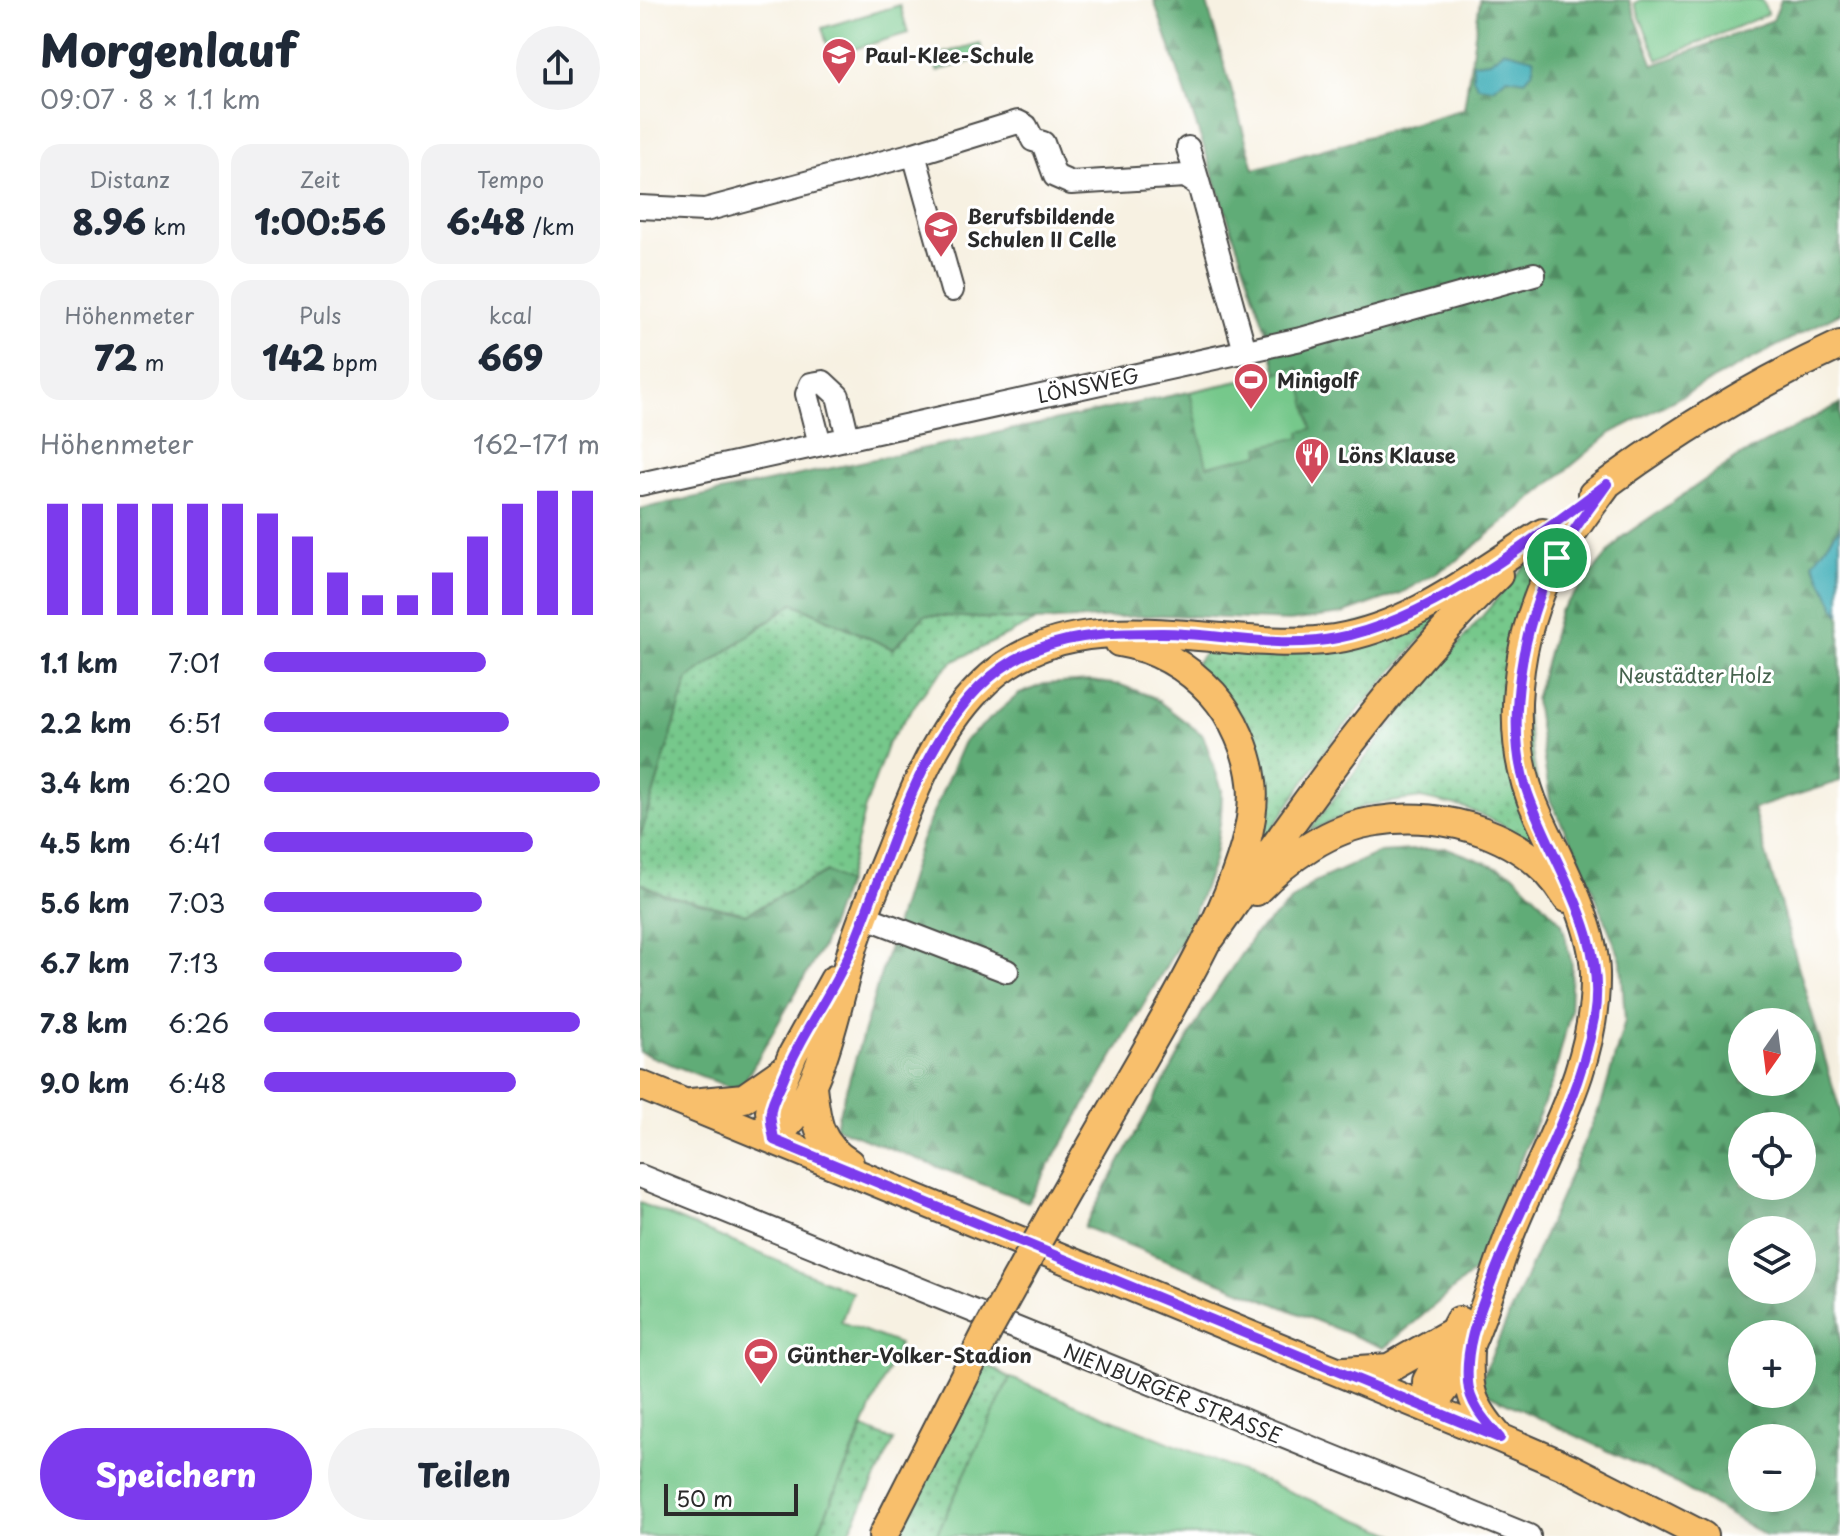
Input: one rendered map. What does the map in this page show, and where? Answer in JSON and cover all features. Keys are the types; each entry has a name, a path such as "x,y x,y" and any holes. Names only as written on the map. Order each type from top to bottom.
{"main road":[{"path":"774,1140 794,1121 812,1086 864,916 917,783 954,717 979,687 1004,666 1059,642 1115,633 1168,633 1288,643 1336,638 1405,618 1543,533 1685,430 1794,366 1840,345"},
{"path":"1429,1408 1427,1381 1462,1335 1511,1230 1576,1087 1595,1016 1595,969 1585,928 1570,881 1527,792 1517,733 1519,684 1526,641 1541,594 1557,558 1607,484"},
{"path":"883,1536 986,1334 1211,937 1300,809 1387,696 1470,603 1543,533"},
{"path":"1059,642 1110,641 1137,645 1160,654 1203,683 1219,701 1237,733 1253,783 1248,827 1211,937"},
{"path":"1211,937 1265,881 1302,851 1339,832 1375,821 1421,818 1461,825 1503,840 1536,863 1563,891 1585,928"},
{"path":"774,1140 770,1111 787,1068 854,945"},
{"path":"682,1103 744,1098 787,1068"},
{"path":"640,1085 1500,1438 1572,1469 1703,1536"},
{"path":"812,1086 817,1130 828,1148 891,1189"},
{"path":"1339,1371 1389,1368 1462,1335"},
{"path":"1462,1335 1467,1384 1478,1412 1500,1438"}],"street":[{"path":"640,207 705,210 914,154 1018,122 1026,126 1033,140 1043,143 1055,176 1071,183 1185,176 1199,185"},
{"path":"1188,148 1245,351"},
{"path":"914,154 952,290"},
{"name":"LÖNSWEG","path":"640,484 1245,351 1534,274"},
{"path":"820,444 807,394 811,384 823,382 838,396 848,438"},
{"path":"864,916 1007,971"},
{"name":"NIENBURGER STRASSE","path":"640,1176 1529,1536"}],"green space":[{"path":"1154,0 1206,0 1254,169 1464,109 1480,0 1629,0 1654,65 1773,20 1781,0 1840,0 1840,313 1611,433 1458,560 1401,593 1342,614 1289,621 1166,615 1036,621 925,615 893,649 793,603 688,679 640,838 640,509 1277,373 1265,328"},
{"path":"1641,0 1762,0 1768,14 1658,60 1634,3"},
{"path":"900,5 908,33 831,56 822,28"},
{"path":"980,43 984,58 937,71 933,56"},
{"name":"Minigolf","path":"1298,368 1312,429 1300,432 1301,437 1259,447 1260,454 1207,466 1190,392"},
{"name":"Neustädter Holz","path":"1840,404 1840,527 1813,563 1840,613 1840,781 1753,809 1810,1008 1728,1008 1728,1096 1816,1096 1816,1028 1840,1111 1840,1536 1766,1536 1670,1480 1477,1389 1603,1099 1625,1020 1621,960 1586,873 1550,800 1535,700 1559,612 1622,537 1738,457"},
{"path":"1534,555 1538,558 1514,643 1551,866 1505,826 1466,808 1421,798 1367,805 1308,832 1406,706"},
{"path":"1457,598 1334,738 1249,863 1262,809 1194,666 1210,646 1258,649"},
{"path":"794,603 893,649 925,615 1036,621 952,662 930,684 888,743 865,808 846,883 827,872 746,914 662,894 640,882 640,838 688,679"},
{"path":"1090,681 1121,685 1153,697 1203,735 1222,790 1221,817 1214,861 1189,927 1028,1202 835,1127 920,843 964,741 1019,694 1044,684"},
{"path":"1447,848 1513,873 1562,923 1572,965 1570,1013 1554,1078 1475,1271 1384,1348 1084,1227 1205,1008 1254,935 1312,883 1380,852"},
{"path":"827,872 846,883 822,947 739,1091 640,1052 640,882 662,894 746,914"},
{"name":"Günther-Volker-Stadion","path":"640,1203 852,1292 841,1322 899,1344 816,1536 640,1536"},
{"path":"979,1361 1010,1378 936,1536 894,1536"},
{"path":"1011,1378 1399,1536 936,1536"},
{"path":"864,1428 894,1441 847,1536 816,1536"}],"water":[{"path":"1503,50 1533,58 1531,73 1525,80 1507,77 1493,88 1478,86 1473,78 1473,63 1490,61"},
{"path":"1840,527 1840,613 1839,614 1813,563"}],"place":[{"name":"Paul-Klee-Schule","path":"839,86"},
{"name":"Berufsbildende Schulen II Celle","path":"941,259"},
{"name":"Minigolf","path":"1251,411"},
{"name":"Löns Klause","path":"1312,486"},
{"name":"Günther-Volker-Stadion","path":"761,1386"}],"route":[{"path":"1607,484 1557,558 1526,641 1519,684 1517,733 1527,792 1570,881 1585,928 1595,969 1595,1016 1576,1087 1511,1230 1470,1338 1467,1384 1478,1412 1500,1438 774,1140 770,1111 787,1068 854,945 917,783 954,717 979,687 1004,666 1035,650 1091,635 1168,633 1288,643 1336,638 1405,618 1543,533 1607,484"}]}
